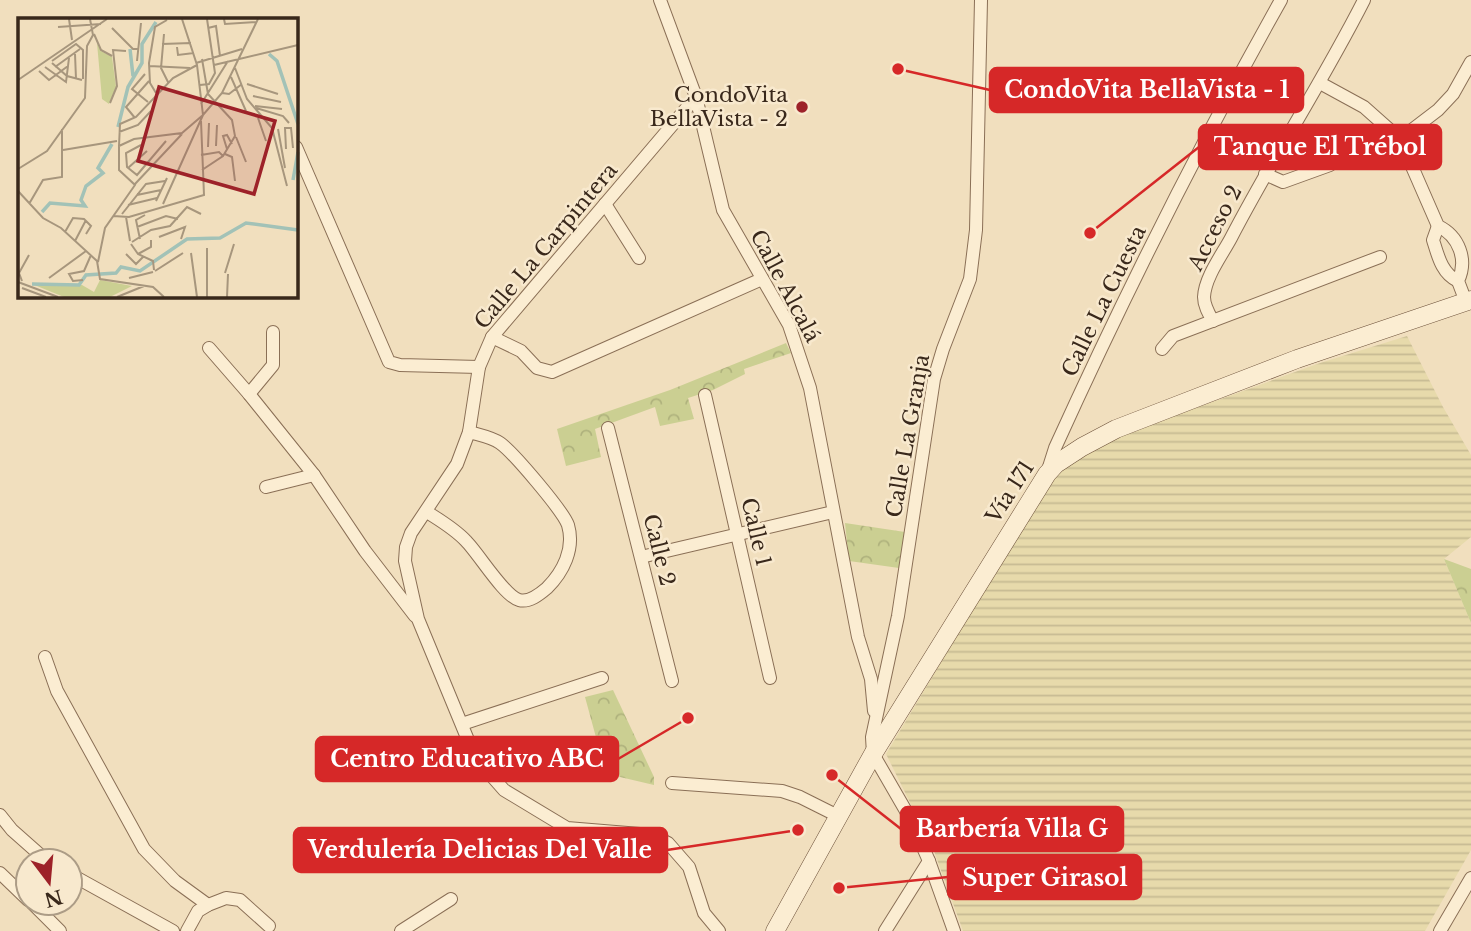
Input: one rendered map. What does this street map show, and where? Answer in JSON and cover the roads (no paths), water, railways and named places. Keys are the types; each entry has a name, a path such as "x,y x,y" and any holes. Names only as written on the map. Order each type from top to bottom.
{"main road":[{"name":"Vía 171","path":"775,931 873,754 1047,474 1056,464 1116,429 1297,359 1469,301"}],"street":[{"name":"Calle Alcalá","path":"660,0 696,97 723,210 789,325 807,377 863,657 871,679 875,722"},
{"name":"Calle La Granja","path":"873,754 872,737 898,616 934,379 970,279 975,230 981,0"},
{"name":"Calle La Cuesta","path":"1047,474 1055,448 1087,379 1188,174 1281,0"},
{"name":"Acceso 2","path":"1213,321 1204,297 1207,285 1265,174 1320,83 1364,0"},
{"path":"1400,139 1454,94 1471,62"},
{"path":"1320,83 1364,107 1400,139 1438,226 1451,232 1459,248 1463,270 1458,281"},
{"name":"Calle La Carpintera","path":"696,97 492,337 480,367 470,432 457,464 411,533 405,561 418,619 475,757 504,790 567,828 652,835 668,843 689,867 704,913 719,931"},
{"path":"298,152 390,362 400,365 480,367"},
{"path":"1265,174 1283,182 1330,165"},
{"path":"605,204 639,258"},
{"path":"1438,226 1433,240 1439,258 1448,277 1458,281 1469,301"},
{"path":"1162,349 1173,335 1380,257"},
{"path":"492,337 521,351 537,368 552,372 762,279"},
{"path":"249,394 273,365 273,332"},
{"path":"209,348 314,475 365,551 418,619"},
{"name":"Calle 1","path":"705,395 769,678"},
{"name":"Calle 2","path":"608,428 672,681"},
{"path":"427,512 468,542 506,592 518,600 527,601 543,592 565,566 570,535 567,523 558,510 512,454 499,443 470,432"},
{"path":"266,487 314,475"},
{"path":"641,557 833,512"},
{"path":"45,657 57,691 144,849 175,881 208,905"},
{"path":"863,657 878,664 889,659"},
{"path":"462,724 602,678"},
{"path":"873,754 909,818 929,861 954,931"},
{"path":"672,783 782,791 838,816"},
{"path":"0,815 31,847"},
{"path":"885,931 929,861"},
{"path":"0,873 14,886"},
{"path":"1440,931 1471,878"},
{"path":"84,882 169,930"},
{"path":"187,931 198,911 226,898 240,900 270,926"},
{"path":"401,931 451,899"},
{"path":"46,917 60,931"}],"place":[{"name":"CondoVita BellaVista - 1","path":"898,69"},
{"name":"CondoVita BellaVista - 2","path":"802,107"},
{"name":"Tanque El Trébol","path":"1090,233"},
{"name":"Centro Educativo ABC","path":"688,718"},
{"name":"Barbería Villa G","path":"832,775"},
{"name":"Verdulería Delicias Del Valle","path":"798,830"},
{"name":"Super Girasol","path":"839,888"}]}
